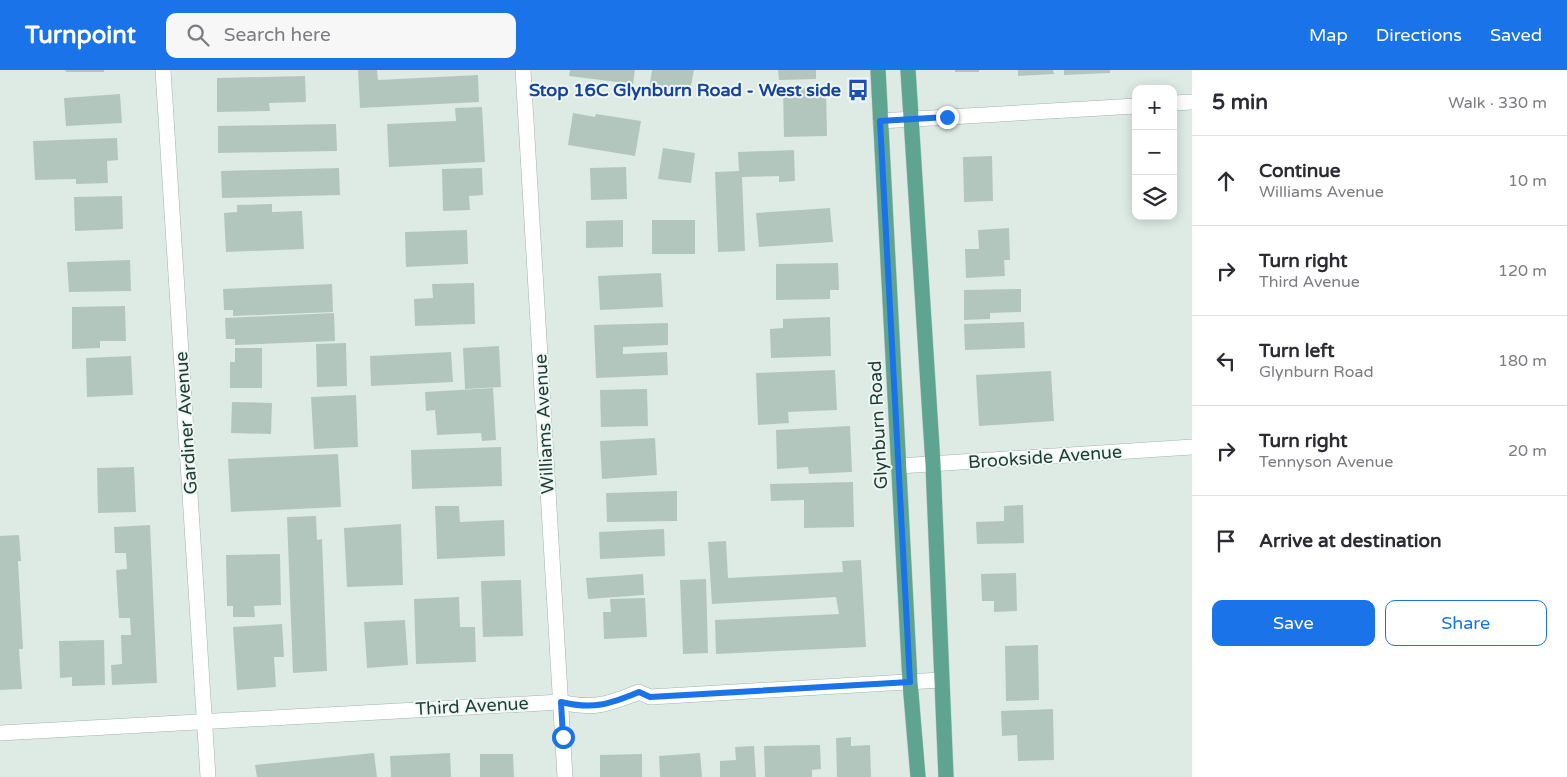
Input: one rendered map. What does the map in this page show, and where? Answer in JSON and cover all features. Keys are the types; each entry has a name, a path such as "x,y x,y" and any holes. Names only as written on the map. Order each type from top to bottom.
{"main road":[{"name":"Glynburn Road","path":"878,70 910,682 918,777"},
{"path":"908,70 933,464 946,777"}],"street":[{"name":"Gardiner Avenue","path":"163,70 208,777"},
{"name":"Williams Avenue","path":"523,70 566,777"},
{"path":"1177,103 1192,102"},
{"path":"880,121 1132,106"},
{"name":"Brookside Avenue","path":"899,466 1192,448"},
{"name":"Third Avenue","path":"0,733 561,702 581,707 608,705 639,692 650,697 941,680"}],"building":[{"path":"65,70 104,70 104,72 66,72"},
{"path":"358,70 377,70 378,80 478,75 479,102 360,108"},
{"path":"570,70 635,70 633,84 569,76"},
{"path":"652,70 694,70 689,96 649,90"},
{"path":"778,70 816,70 816,79 779,80"},
{"path":"955,70 979,70 979,72 955,72"},
{"path":"1018,70 1053,70 1054,74 1018,76"},
{"path":"1064,70 1110,70 1110,73 1064,75"},
{"path":"305,76 306,102 269,103 270,111 217,112 217,78"},
{"path":"783,88 826,88 827,136 784,137"},
{"path":"120,94 122,123 66,126 64,98"},
{"path":"482,107 485,162 389,167 387,124 456,121 455,108"},
{"path":"573,113 595,117 596,114 641,121 635,156 568,145"},
{"path":"336,124 337,151 218,153 218,126"},
{"path":"117,138 118,160 107,161 108,183 76,184 76,179 35,180 33,141"},
{"path":"663,148 695,153 691,183 658,179"},
{"path":"794,150 795,181 779,182 779,176 742,177 745,251 718,252 715,172 739,171 738,152"},
{"path":"992,156 993,201 964,202 963,157"},
{"path":"626,167 627,199 591,200 590,168"},
{"path":"339,168 340,195 222,198 221,171"},
{"path":"482,168 483,195 469,196 470,210 443,211 442,169"},
{"path":"122,196 123,229 75,231 74,197"},
{"path":"272,204 272,212 302,211 304,249 226,252 224,213 237,212 237,205"},
{"path":"830,208 833,242 759,247 756,213"},
{"path":"623,220 623,247 586,248 586,221"},
{"path":"652,220 695,220 695,254 652,254"},
{"path":"1009,228 1010,260 1004,260 1005,276 966,278 965,249 979,249 978,230"},
{"path":"467,230 468,264 406,267 405,232"},
{"path":"130,260 131,291 69,292 67,262"},
{"path":"838,263 839,290 830,290 830,299 776,300 776,264"},
{"path":"661,273 663,307 600,310 598,276"},
{"path":"474,283 475,324 415,326 414,299 433,298 432,284"},
{"path":"332,284 333,312 233,316 233,310 224,310 223,289"},
{"path":"1021,289 1021,312 990,313 990,319 964,320 964,290"},
{"path":"125,306 126,341 100,341 100,348 72,349 72,307"},
{"path":"334,313 335,341 235,345 235,339 226,339 225,318"},
{"path":"830,317 831,356 771,358 770,329 783,328 783,319"},
{"path":"1024,322 1025,348 965,350 964,324"},
{"path":"668,323 668,345 623,347 623,354 667,352 668,375 596,378 594,325"},
{"path":"346,343 347,386 317,387 316,344"},
{"path":"499,346 501,387 465,389 463,348"},
{"path":"235,348 262,348 262,388 230,388 230,362 235,362"},
{"path":"451,352 453,382 371,386 370,356"},
{"path":"131,356 133,395 87,397 86,358"},
{"path":"835,370 837,410 788,412 789,423 758,425 756,373"},
{"path":"1051,371 1054,421 979,426 976,375"},
{"path":"493,388 496,440 482,441 481,433 437,435 435,410 426,411 425,392"},
{"path":"647,389 648,426 601,427 600,390"},
{"path":"356,395 358,447 314,449 311,397"},
{"path":"232,402 272,403 271,434 231,433"},
{"path":"850,426 852,472 809,474 808,467 777,469 776,430"},
{"path":"655,438 657,475 602,479 600,441"},
{"path":"501,447 502,486 412,489 411,450"},
{"path":"338,454 341,507 231,512 228,459"},
{"path":"134,467 136,512 98,513 97,468"},
{"path":"853,482 854,527 804,528 804,500 771,501 770,484"},
{"path":"677,491 677,521 607,522 606,493"},
{"path":"1023,505 1024,543 977,544 976,522 1004,521 1004,506"},
{"path":"435,506 459,506 460,522 504,520 505,556 437,559"},
{"path":"316,516 317,540 322,539 327,671 293,673 287,517"},
{"path":"401,524 403,585 347,587 344,528"},
{"path":"150,525 157,683 112,685 111,665 122,664 121,635 131,635 130,618 119,618 116,570 127,569 126,553 115,553 114,527"},
{"path":"664,529 665,556 600,559 599,532"},
{"path":"19,535 21,561 18,561 23,649 19,649 22,689 0,690 0,536"},
{"path":"726,541 728,578 843,572 842,561 861,560 866,647 716,654 715,620 839,614 836,597 712,604 708,542"},
{"path":"280,554 281,605 254,606 255,617 233,617 233,606 227,606 226,555"},
{"path":"1016,573 1017,611 994,612 994,601 982,601 981,574"},
{"path":"643,574 644,595 588,599 586,578"},
{"path":"706,579 708,653 683,654 680,580"},
{"path":"521,580 523,636 483,637 481,581"},
{"path":"459,597 460,627 475,627 476,662 416,664 414,599"},
{"path":"645,598 647,637 604,639 603,612 611,612 610,599"},
{"path":"405,620 408,665 367,668 364,622"},
{"path":"282,624 284,657 274,657 276,687 237,690 233,627"},
{"path":"104,640 105,685 72,686 72,677 60,678 59,641"},
{"path":"1038,645 1039,700 1006,701 1005,646"},
{"path":"1053,709 1054,760 1018,761 1017,735 1002,736 1001,711"},
{"path":"851,737 851,746 870,745 871,777 837,777 836,738"},
{"path":"820,745 821,769 812,770 812,777 765,777 764,746"},
{"path":"754,746 756,777 720,777 720,761 736,760 735,747"},
{"path":"374,753 377,777 257,777 255,765"},
{"path":"450,753 451,777 391,777 390,756"},
{"path":"700,753 702,777 660,777 659,756"},
{"path":"480,754 513,754 514,777 480,777"},
{"path":"642,754 642,777 600,777 600,755"}],"place":[{"name":"Stop 16C Glynburn Road - West side","path":"858,90"}],"route":[{"path":"563,737 561,702 581,707 608,705 639,692 650,697 910,682 880,121 947,117"}]}
